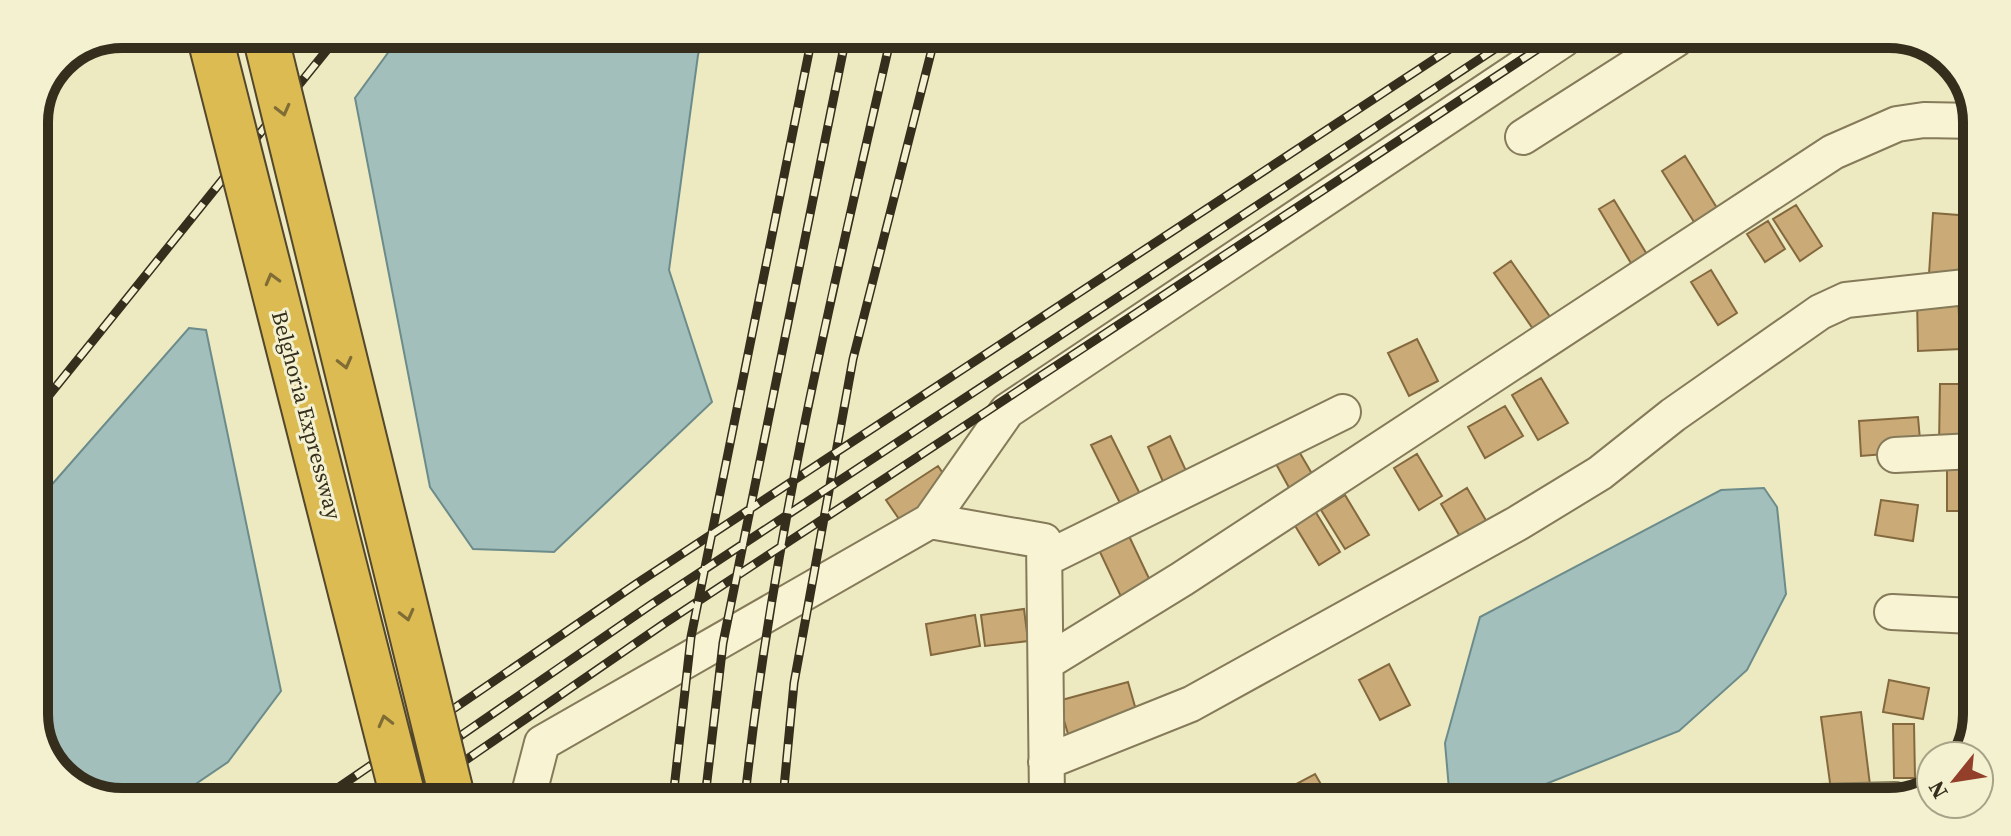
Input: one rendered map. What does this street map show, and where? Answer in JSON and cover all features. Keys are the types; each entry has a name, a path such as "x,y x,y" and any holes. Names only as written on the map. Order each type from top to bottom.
{"highway":[{"name":"Belghoria Expressway","path":"213,48 401,788"},
{"path":"268,48 450,788"}],"street":[{"path":"530,788 542,743 930,521 1007,411 1551,48"},
{"path":"1523,137 1662,48"},
{"path":"1047,662 1195,571 1833,152 1897,124 1924,120 1963,121"},
{"path":"1046,762 1191,704 1518,523 1600,473 1673,415 1820,312 1846,300 1963,287"},
{"path":"1045,559 1343,412"},
{"path":"1895,455 1963,452"},
{"path":"930,521 1044,541 1047,788"},
{"path":"1892,612 1963,616"}],"water":[{"path":"392,48 700,48 669,270 712,402 554,552 473,549 430,487 355,98"},
{"path":"189,328 206,330 281,691 228,762 190,788 108,787 77,773 58,751 48,719 48,489"},
{"path":"1764,488 1777,507 1786,594 1747,670 1679,731 1536,788 1449,788 1445,743 1480,617 1721,490"}],"building":[{"path":"1685,156 1717,208 1694,222 1662,171"},
{"path":"1614,200 1651,261 1635,270 1599,209"},
{"path":"1796,205 1822,246 1800,261 1773,219"},
{"path":"1933,213 1963,215 1963,277 1929,274"},
{"path":"1768,221 1785,249 1765,262 1747,234"},
{"path":"1511,261 1555,324 1538,336 1494,273"},
{"path":"1711,270 1737,313 1718,325 1691,282"},
{"path":"1958,297 1961,349 1918,351 1917,298"},
{"path":"1417,339 1438,381 1409,396 1388,353"},
{"path":"1541,378 1568,423 1538,440 1512,395"},
{"path":"1940,384 1963,384 1963,447 1939,446"},
{"path":"1505,406 1523,436 1485,458 1468,427"},
{"path":"1918,417 1921,451 1861,456 1859,421"},
{"path":"1111,436 1145,504 1125,513 1091,445"},
{"path":"1170,436 1187,473 1164,484 1148,447"},
{"path":"1297,448 1315,479 1292,493 1275,462"},
{"path":"1417,454 1442,496 1419,510 1394,468"},
{"path":"1947,463 1963,463 1963,511 1947,511"},
{"path":"938,466 953,488 901,522 886,500"},
{"path":"1467,488 1491,529 1465,545 1441,504"},
{"path":"1345,495 1369,535 1345,549 1321,510"},
{"path":"1881,500 1918,505 1913,541 1875,535"},
{"path":"1315,511 1340,552 1319,565 1294,524"},
{"path":"1961,531 1963,531 1963,597"},
{"path":"1129,536 1154,589 1124,603 1099,550"},
{"path":"1024,609 1028,641 985,646 981,615"},
{"path":"975,615 980,646 931,655 926,624"},
{"path":"1389,664 1410,705 1380,720 1359,680"},
{"path":"1889,680 1929,688 1923,719 1883,712"},
{"path":"1128,682 1138,717 1069,737 1058,701"},
{"path":"1861,712 1870,785 1831,788 1821,717"},
{"path":"1893,724 1914,724 1915,778 1894,778"},
{"path":"1315,774 1323,788 1289,788"}],"railway":[{"path":"48,397 329,48"},
{"path":"674,788 691,637 810,48"},
{"path":"706,788 723,643 844,48"},
{"path":"746,788 771,606 806,415 888,48"},
{"path":"784,788 794,683 853,359 932,48"},
{"path":"338,788 636,584 1451,48"},
{"path":"385,788 652,604 1496,48"},
{"path":"425,788 665,623 1539,48"}]}
